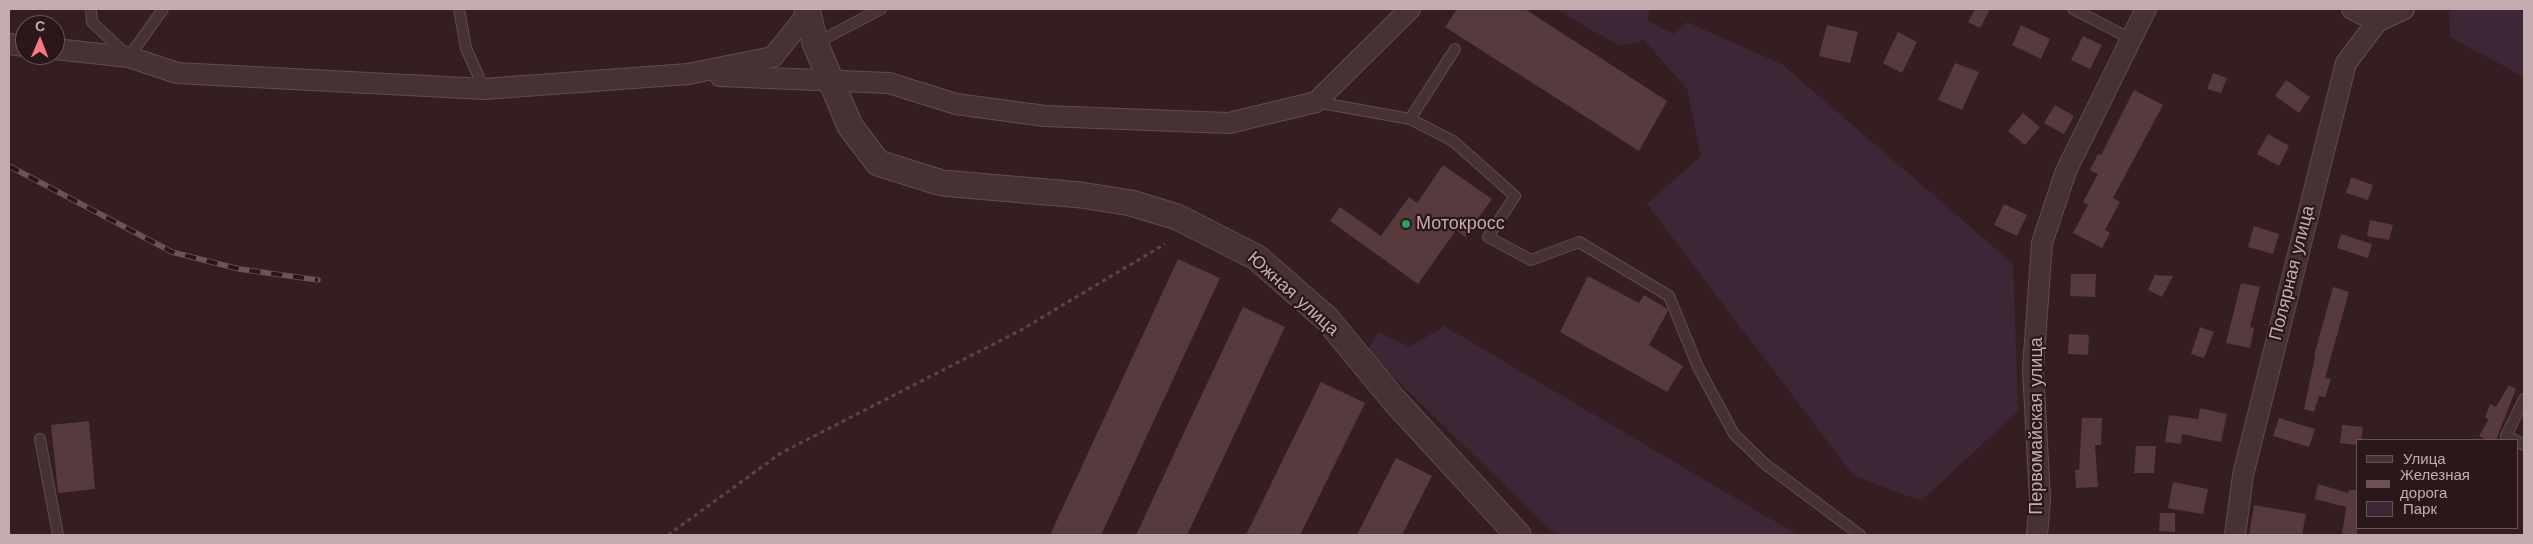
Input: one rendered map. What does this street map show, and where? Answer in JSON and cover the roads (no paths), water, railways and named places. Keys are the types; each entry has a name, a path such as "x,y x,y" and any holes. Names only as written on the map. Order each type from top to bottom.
{"street":[{"path":"65,50 129,57 177,72 484,89 688,74 889,83 956,104 1045,116 1229,123 1316,102 1410,9"},
{"name":"Первомайская улица","path":"2037,535 2040,499 2033,369 2042,243 2066,171 2146,9"},
{"path":"2352,9 2377,22 2404,9"},
{"path":"688,74 773,57 808,11"},
{"name":"Южная улица","path":"808,11 815,43 850,126 878,163 942,183 1081,195 1131,203 1177,217 1256,256 1327,319 1394,400 1518,535"},
{"name":"Полярная улица","path":"2235,535 2243,476 2346,63 2377,22"}],"lane":[{"path":"91,9 92,22 129,57 162,9"},
{"path":"459,9 466,48 484,89"},
{"path":"815,43 881,9"},
{"path":"2073,9 2131,38"},
{"path":"1410,119 1455,49"},
{"path":"1316,102 1410,119 1453,141 1515,196 1488,237 1531,260 1579,242 1670,296 1698,367 1734,434 1765,464 1860,535"},
{"path":"2512,439 2506,436 2524,399"},
{"path":"40,439 58,535"}],"railway":[{"path":"9,166 172,252 239,269 318,280"}],"place":[{"name":"Мотокросс","path":"1406,224"}]}
